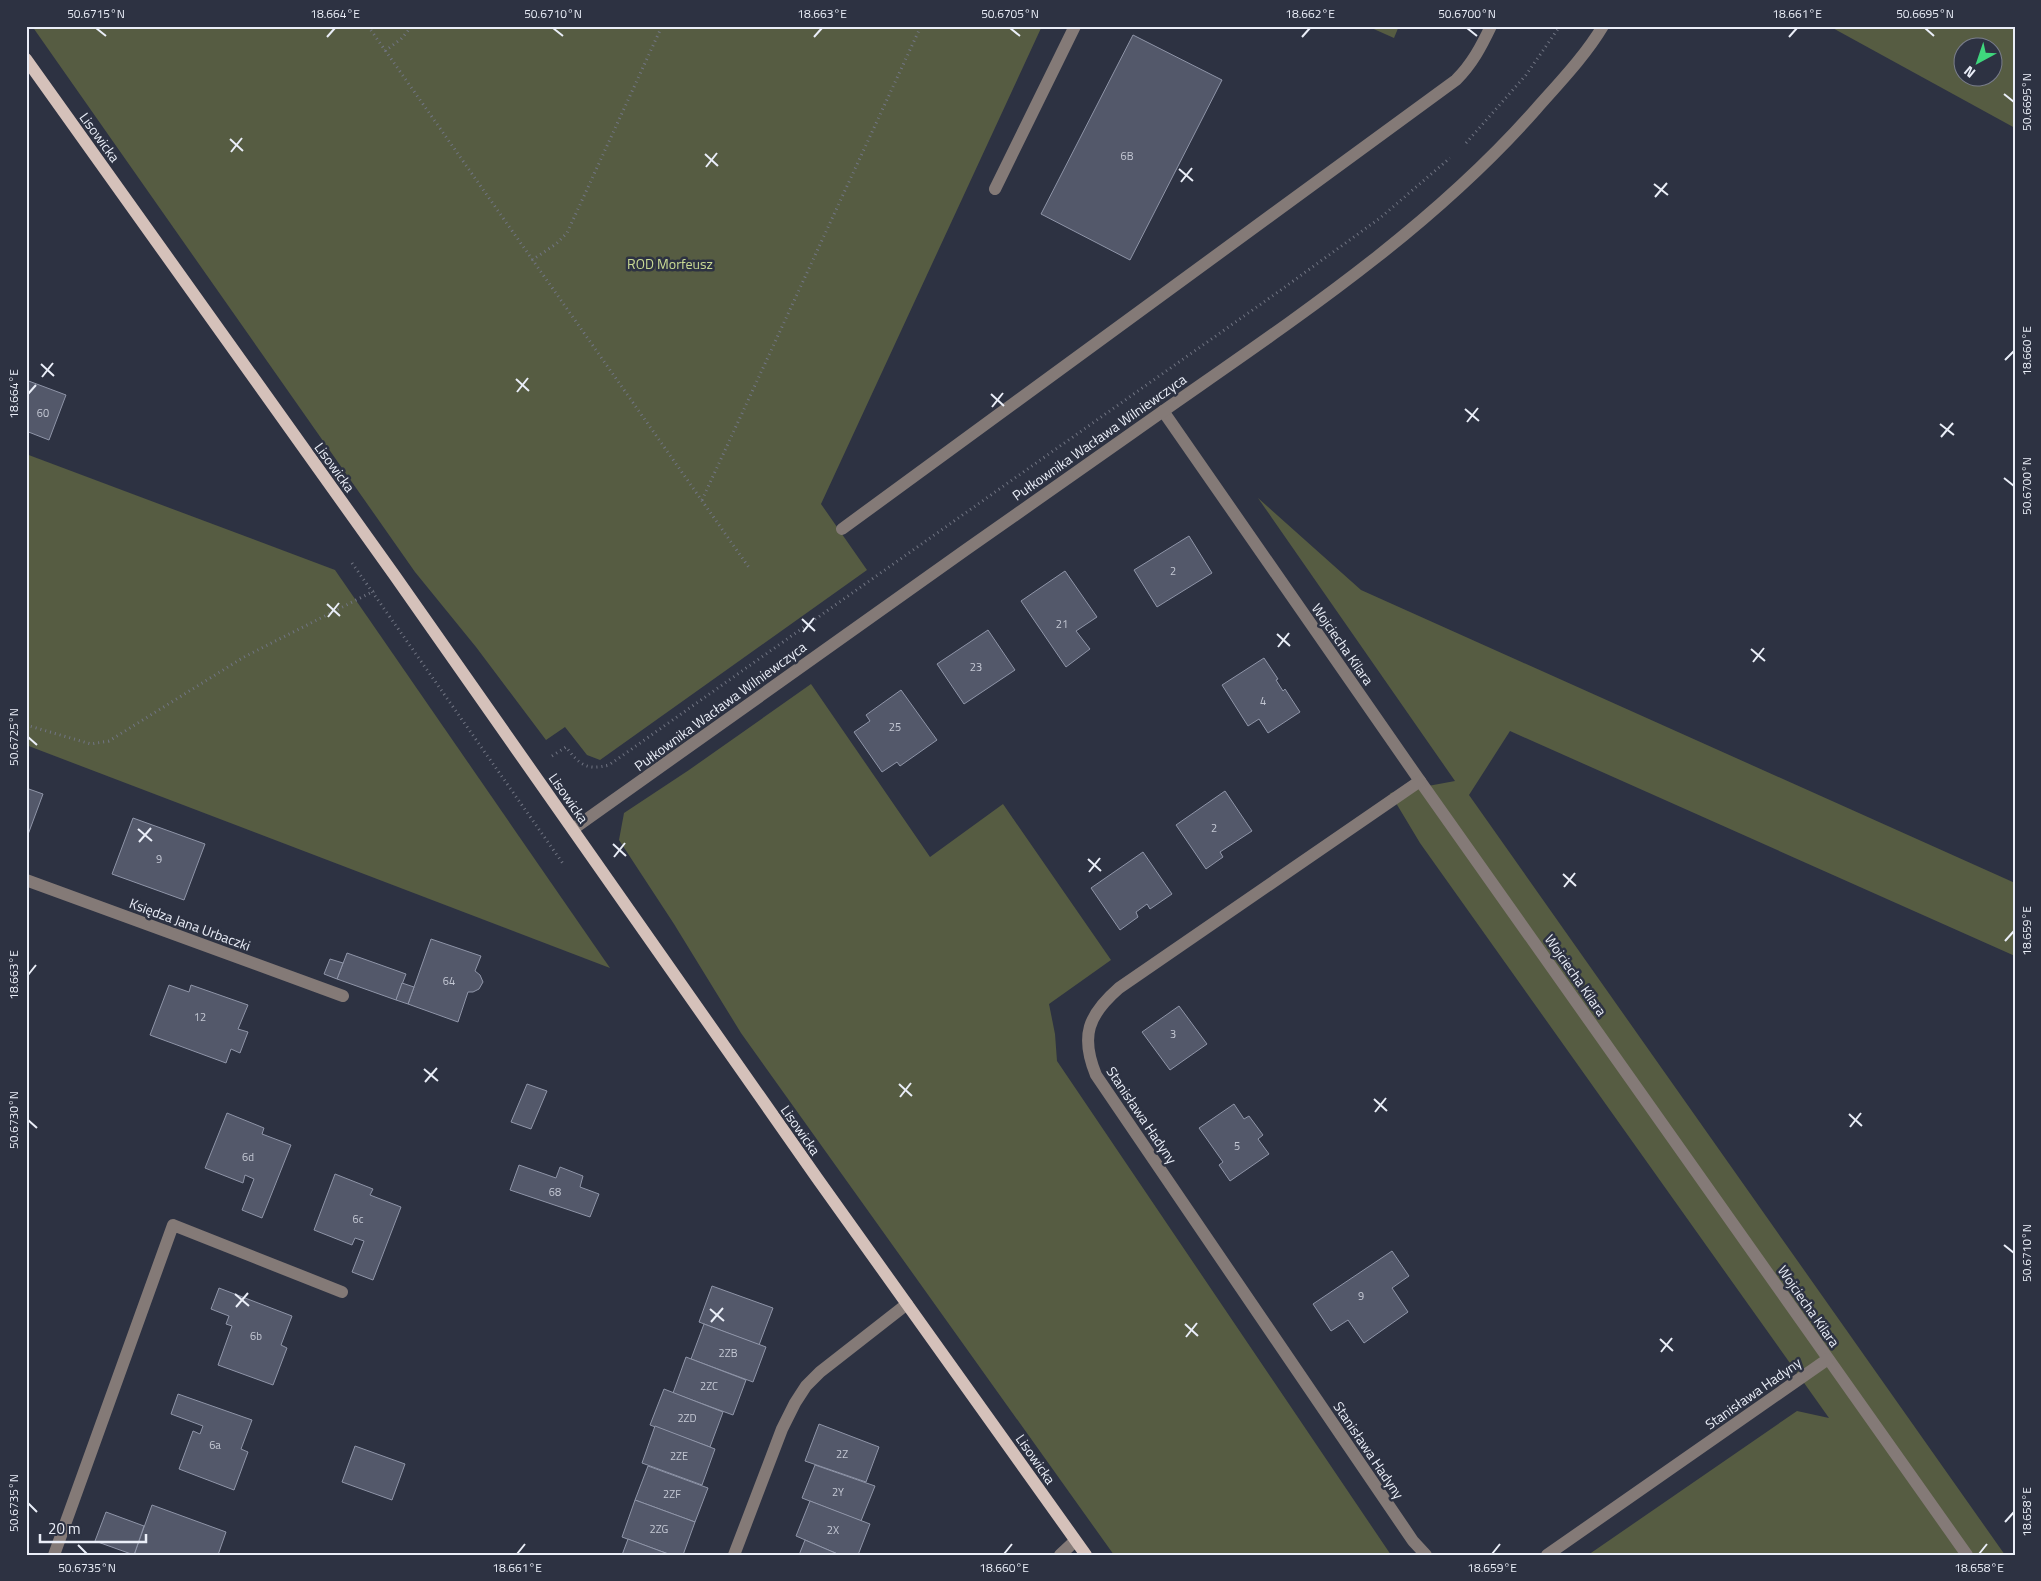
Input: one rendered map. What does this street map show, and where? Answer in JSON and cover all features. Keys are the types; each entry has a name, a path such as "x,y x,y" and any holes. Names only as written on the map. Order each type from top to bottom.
{"main road":[{"name":"Lisowicka","path":"26,59 395,576 906,1304 1086,1555"}],"street":[{"path":"995,188 1076,26"},
{"path":"842,528 1456,80 1476,56 1491,26"},
{"name":"Pułkownika Wacława Wilniewczyca","path":"573,829 1163,411 1402,238 1458,190 1511,138 1557,86 1604,26"},
{"name":"Wojciecha Kilara","path":"1163,411 1420,781 1967,1555"},
{"name":"Stanisława Hadyny","path":"1420,781 1119,988 1105,1000 1095,1013 1088,1029 1087,1047 1090,1062 1096,1075 1408,1533 1426,1555"},
{"name":"Księdza Jana Urbaczki","path":"26,880 343,996"},
{"path":"54,1555 173,1225 342,1292"},
{"path":"734,1555 782,1429 799,1397 820,1372 906,1304"},
{"name":"Stanisława Hadyny","path":"1547,1555 1828,1360"},
{"path":"1060,1555 1075,1541"}],"path":[{"path":"368,26 750,569"},
{"path":"385,51 401,39 412,26"},
{"path":"532,260 556,244 566,233 662,26"},
{"path":"702,500 921,26"},
{"path":"1463,147 1526,75 1560,26"},
{"path":"566,747 577,760 586,766 597,768 609,765 1091,425 1380,218 1455,153"},
{"path":"26,725 91,744 109,741 244,657 373,592 395,576"}],"green space":[{"name":"ROD Morfeusz","path":"32,26 1042,26 821,504 867,570 600,760 587,755 565,727 546,740 476,647 415,572"},
{"path":"1367,26 1399,26 1394,38"},
{"path":"1829,26 2015,26 2015,128"},
{"path":"26,454 335,570 610,968 26,745"},
{"path":"1258,498 1361,590 2015,883 2015,956 1510,731 1469,795 2005,1555 1588,1555 1797,1411 1829,1418 1420,843 1390,793 1455,781"},
{"path":"811,684 930,857 1003,804 1111,960 1049,1004 1055,1034 1057,1061 1391,1555 1114,1555 741,1033 674,924 619,840 624,813 689,770"}],"building":[{"path":"1133,35 1222,80 1130,260 1041,214"},
{"path":"26,380 66,395 49,440 26,431"},
{"path":"1189,536 1212,573 1157,607 1134,570"},
{"path":"1065,571 1097,617 1076,631 1090,649 1066,667 1021,601"},
{"path":"988,630 1015,670 964,704 937,664"},
{"path":"1264,658 1278,679 1276,680 1283,691 1285,689 1300,712 1268,733 1259,719 1248,726 1222,685"},
{"path":"901,690 937,740 900,766 897,762 882,772 854,732 870,721 866,715"},
{"path":"26,788 43,794 26,840"},
{"path":"1225,791 1252,831 1220,852 1223,857 1206,869 1176,825"},
{"path":"133,818 205,844 184,900 112,874"},
{"path":"1143,852 1172,894 1150,909 1147,904 1136,912 1138,917 1120,930 1091,888"},
{"path":"431,939 481,956 475,971 480,975 483,982 479,989 468,992 458,1022 408,1004"},
{"path":"347,953 406,974 396,1000 337,979"},
{"path":"330,959 343,963 337,979 324,974"},
{"path":"402,983 414,987 408,1004 396,1000"},
{"path":"169,985 189,992 191,985 248,1005 238,1029 248,1032 240,1053 231,1049 226,1063 150,1035"},
{"path":"1179,1006 1207,1044 1170,1070 1142,1032"},
{"path":"527,1084 547,1091 531,1129 511,1122"},
{"path":"1234,1104 1244,1119 1249,1116 1263,1135 1258,1139 1269,1154 1230,1181 1219,1165 1223,1162 1199,1128"},
{"path":"227,1113 264,1128 262,1134 291,1145 262,1218 242,1210 254,1179 245,1175 243,1183 205,1168"},
{"path":"519,1165 556,1178 560,1167 583,1176 580,1187 599,1194 590,1217 510,1190"},
{"path":"335,1174 373,1189 370,1195 401,1207 373,1280 352,1272 364,1241 355,1238 352,1245 314,1230"},
{"path":"1392,1251 1409,1276 1392,1288 1408,1312 1364,1343 1348,1320 1331,1331 1313,1304"},
{"path":"712,1286 773,1308 759,1345 699,1322"},
{"path":"219,1288 292,1316 281,1345 287,1348 273,1385 218,1365 232,1326 226,1324 229,1316 211,1309"},
{"path":"704,1324 766,1347 753,1382 691,1359"},
{"path":"686,1357 746,1380 733,1415 673,1393"},
{"path":"664,1389 723,1412 710,1447 650,1425"},
{"path":"178,1394 252,1420 241,1449 248,1452 234,1490 179,1469 193,1431 200,1434 203,1426 171,1414"},
{"path":"819,1424 879,1447 866,1482 805,1461"},
{"path":"655,1426 715,1449 702,1485 642,1463"},
{"path":"355,1446 405,1464 392,1500 342,1482"},
{"path":"815,1465 875,1486 861,1521 802,1498"},
{"path":"648,1466 708,1488 695,1522 635,1500"},
{"path":"635,1500 695,1522 683,1555 671,1555 622,1537"},
{"path":"810,1501 870,1524 858,1555 840,1555 796,1536"},
{"path":"152,1505 226,1532 218,1555 134,1555"},
{"path":"106,1512 144,1526 134,1555 95,1541"},
{"path":"628,1539 671,1555 622,1555"},
{"path":"805,1540 840,1555 799,1555"}]}
